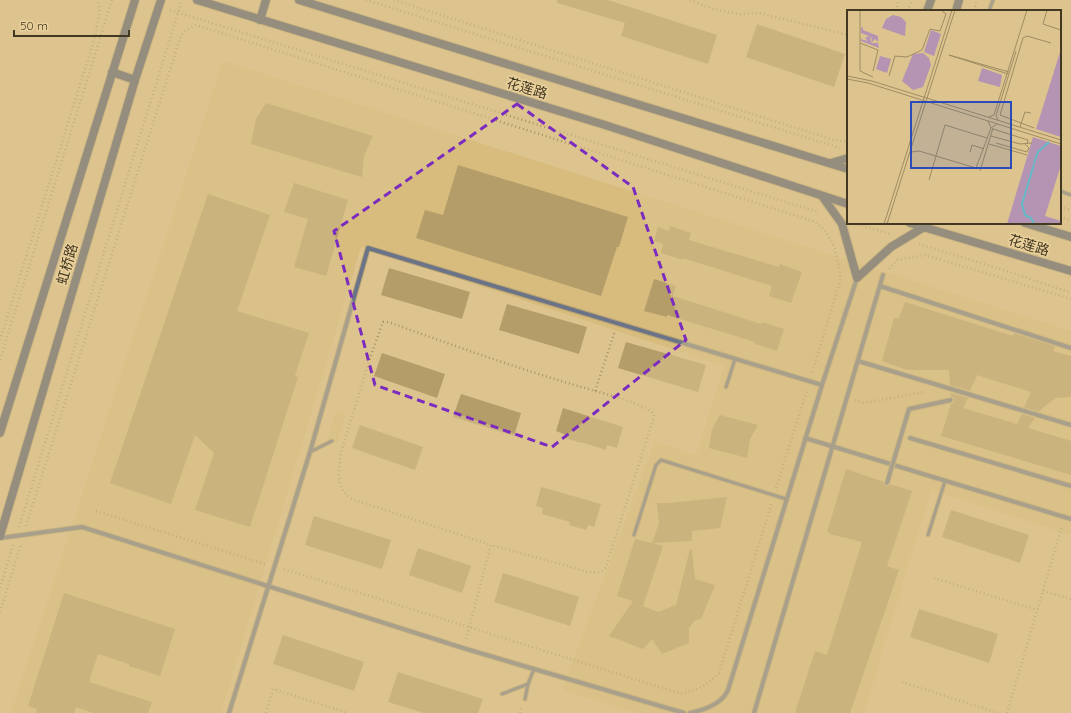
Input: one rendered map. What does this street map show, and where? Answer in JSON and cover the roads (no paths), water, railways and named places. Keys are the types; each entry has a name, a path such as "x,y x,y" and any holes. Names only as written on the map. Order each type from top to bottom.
{"main road":[{"name":"虹桥路","path":"0,434 135,0"},
{"name":"花莲路","path":"198,0 605,125 847,204"},
{"path":"260,20 266,0"},
{"name":"花莲路","path":"299,0 847,169"},
{"path":"928,10 931,0"},
{"path":"956,10 959,0"},
{"name":"虹桥路","path":"0,537 135,80 160,4"},
{"path":"112,72 135,80"},
{"path":"831,163 847,158"},
{"path":"822,196 842,224 857,278 891,247 924,227"},
{"name":"花莲路","path":"914,224 1071,271"},
{"name":"花莲路","path":"1028,224 1071,237"}],"street":[{"path":"229,713 310,452 368,248 822,385"},
{"path":"754,713 883,275"},
{"path":"690,713 707,708 716,703 721,700 726,693 805,438 857,278"},
{"path":"880,286 1071,348"},
{"path":"858,361 1071,425"},
{"path":"887,483 908,409 951,400"},
{"path":"805,438 1071,519"},
{"path":"910,438 1071,486"},
{"path":"0,537 82,527 463,648 684,713"}],"lane":[{"path":"989,10 993,0"},
{"path":"1061,191 1071,195"},
{"path":"726,387 735,359"},
{"path":"310,452 332,441"},
{"path":"634,536 656,464 661,460 786,499"},
{"path":"928,535 946,481"},
{"path":"525,699 528,684 534,669"},
{"path":"502,694 528,684"}]}
